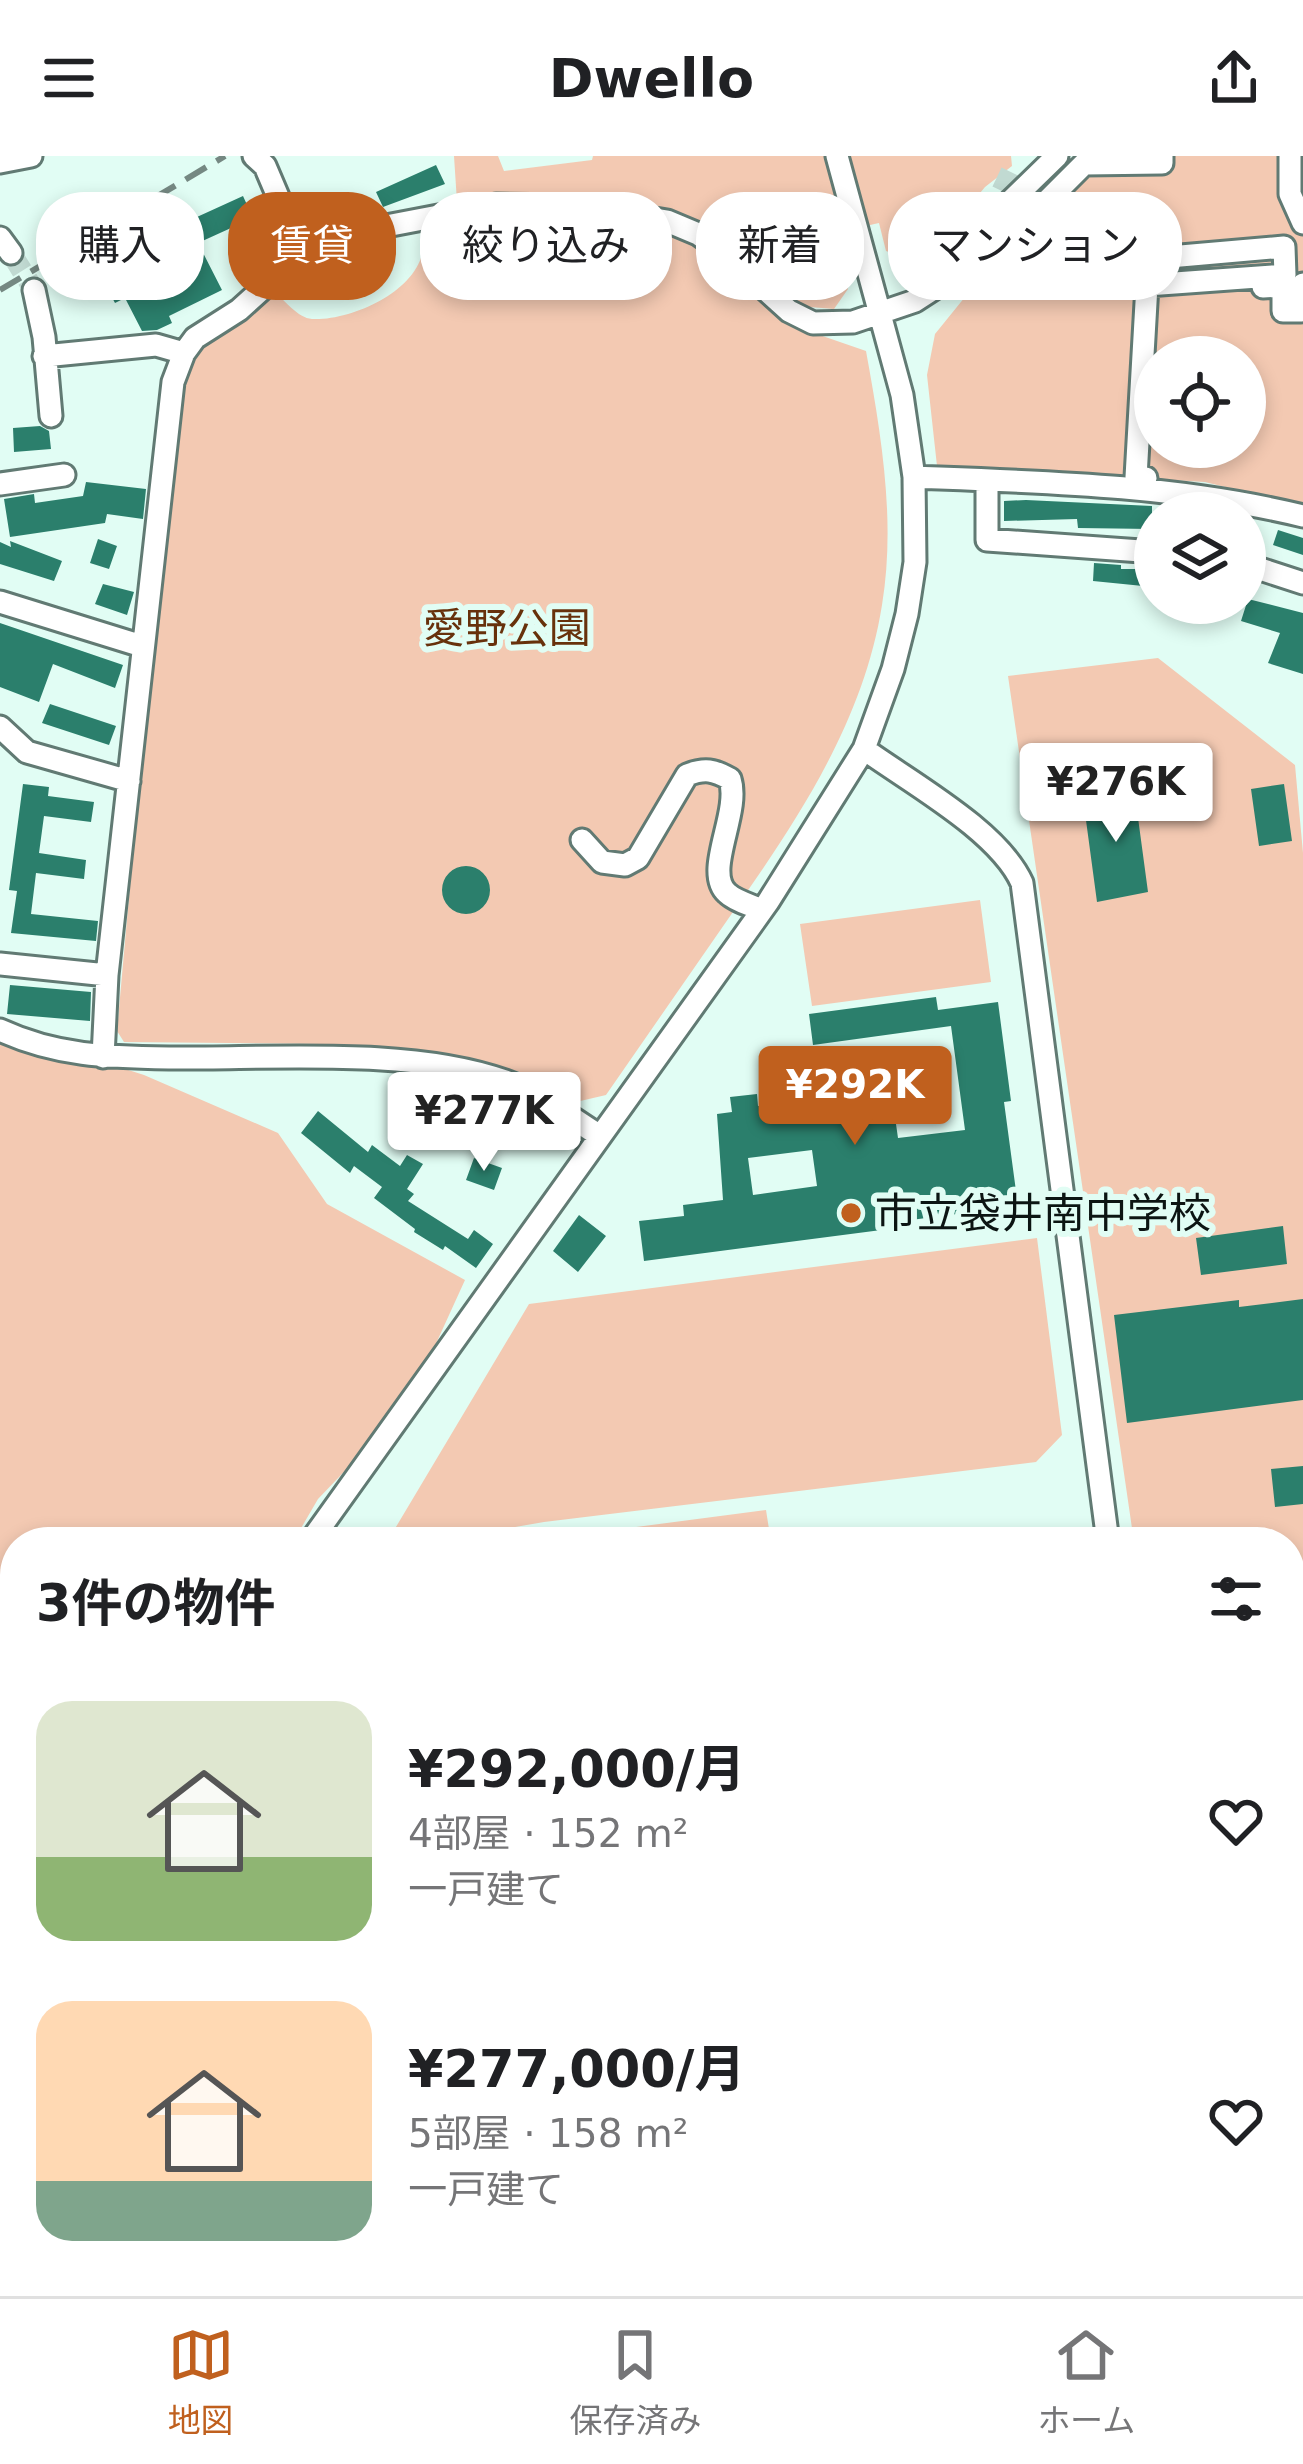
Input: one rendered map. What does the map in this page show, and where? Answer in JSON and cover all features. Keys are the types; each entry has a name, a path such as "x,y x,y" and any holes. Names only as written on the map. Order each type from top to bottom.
{"street":[{"path":"0,162 32,156"},
{"path":"321,1527 762,910 864,749 907,614 915,562 914,477 902,395 837,156"},
{"path":"1162,156 1162,163 1084,164 1039,209 1061,226 1142,220 1169,257 1284,247 1286,275 1147,285 1136,477 1146,478 1158,295 1283,286 1282,311 1301,311 1303,284"},
{"path":"1290,156 1290,194 1303,223"},
{"path":"396,224 496,205 538,203 667,221 698,234 789,311 813,322 853,322 915,302 935,288 990,221 1054,157"},
{"path":"267,160 279,192"},
{"path":"34,290 51,416"},
{"path":"103,1057 106,975 173,382 195,338 250,300"},
{"path":"44,356 155,345 184,353"},
{"path":"0,484 64,475"},
{"path":"914,477 1141,487 1241,501 1303,516"},
{"path":"987,480 987,540 1134,550"},
{"path":"1266,571 1303,583"},
{"path":"0,602 142,646"},
{"path":"0,727 27,752 129,781"},
{"path":"864,749 995,843 1014,864 1022,883 1106,1527"},
{"path":"582,840 602,862 626,865 638,858 687,775 702,769 717,772 730,779 733,788 718,880 728,894 762,910"},
{"path":"0,964 106,975"},
{"path":"0,1030 34,1046 103,1057 382,1060 452,1067 507,1082 600,1136"}],"green space":[{"path":"454,156 498,156 504,171 592,160 593,156 1011,156 1012,166 981,192 888,192 888,252 879,223 864,226 864,192 696,192 696,229 672,214 672,192 456,192"},
{"path":"1093,156 1303,156 1303,506 1266,497 1266,492 1205,482 937,466 927,375 935,334 963,300 1182,300 1182,192 1056,192"},
{"name":"愛野公園","path":"672,235 696,246 696,300 760,300 782,322 866,351 885,477 888,541 882,605 859,692 800,811 606,1095 576,1102 520,1072 460,1056 320,1044 124,1042 117,1031 148,685 184,385 192,360 203,345 265,300 283,300 312,319 344,315 381,300 396,300 396,289 420,259 420,300 672,300"},
{"path":"790,300 840,300 834,309 798,306"},
{"path":"1158,658 1295,765 1303,853 1303,1527 1132,1527 1008,676"},
{"path":"980,900 991,982 812,1006 800,924"},
{"path":"0,1029 144,1075 278,1133 327,1204 465,1280 408,1405 318,1499 302,1527 0,1527"},
{"path":"1037,1238 1062,1435 1036,1462 515,1527 396,1527 529,1304"},
{"path":"766,1510 769,1527 636,1527"}],"building":[{"path":"436,165 445,184 396,202 396,192 376,192"},
{"path":"228,203 228,229 204,240 204,214"},
{"path":"204,255 222,290 204,299"},
{"path":"126,300 202,300 169,316 172,323 142,331"},
{"path":"40,426 49,431 51,449 14,452 13,428"},
{"path":"86,482 146,489 143,519 107,514 105,523 10,537 4,499 34,494 35,503 83,496"},
{"path":"1004,501 1134,505 1134,529 1078,528 1077,519 1004,521"},
{"path":"1278,530 1303,538 1303,555 1273,545"},
{"path":"98,539 117,546 109,569 90,563"},
{"path":"10,541 62,561 54,581 0,564 0,542 11,547"},
{"path":"1094,563 1134,569 1134,585 1093,581"},
{"path":"103,584 134,592 127,615 95,604"},
{"path":"1266,604 1303,613 1303,674 1268,663 1280,633 1251,624 1266,624"},
{"path":"0,623 123,665 115,688 53,664 39,702 0,687"},
{"path":"50,704 116,726 109,745 42,723"},
{"path":"23,784 49,787 48,796 94,802 91,822 44,816 39,853 86,860 84,879 36,873 31,914 98,921 96,941 11,933 17,891 9,890"},
{"path":"1284,784 1292,841 1259,846 1251,789"},
{"path":"1134,788 1148,892 1097,902 1083,798"},
{"path":"466,866 483,873 490,890 483,907 466,914 449,907 442,890 449,873"},
{"path":"10,985 91,992 90,1021 7,1014"},
{"path":"936,997 938,1010 998,1002 1011,1101 1004,1102 1018,1206 888,1223 889,1229 644,1261 639,1221 684,1216 683,1205 723,1200 717,1114 732,1112 730,1097 757,1094 758,1106 847,1095 845,1084 872,1080 874,1090 891,1089 898,1138 965,1130 951,1026 813,1045 809,1014","holes":["812,1150 817,1186 753,1195 748,1158"]},
{"path":"435,1081 464,1085 463,1092 500,1097 535,1112 527,1135 499,1124 501,1120 467,1116 468,1108 432,1104"},
{"path":"318,1111 368,1152 372,1145 400,1166 407,1155 423,1164 407,1189 414,1194 408,1201 468,1239 474,1230 493,1244 476,1268 414,1232 374,1198 382,1187 354,1166 350,1173 301,1133"},
{"path":"474,1158 502,1168 494,1190 466,1180"},
{"path":"579,1215 606,1236 578,1272 553,1251"},
{"path":"1283,1226 1287,1264 1201,1275 1196,1238"},
{"path":"1303,1299 1303,1400 1127,1423 1114,1315 1239,1300 1239,1307"},
{"path":"1303,1466 1303,1504 1275,1507 1271,1469"}],"tunnel":[{"path":"997,177 1028,192"},
{"path":"11,253 34,290"}],"railway":[{"path":"0,290 225,156"}],"place":[{"name":"市立袋井南中学校","path":"851,1213"}]}
